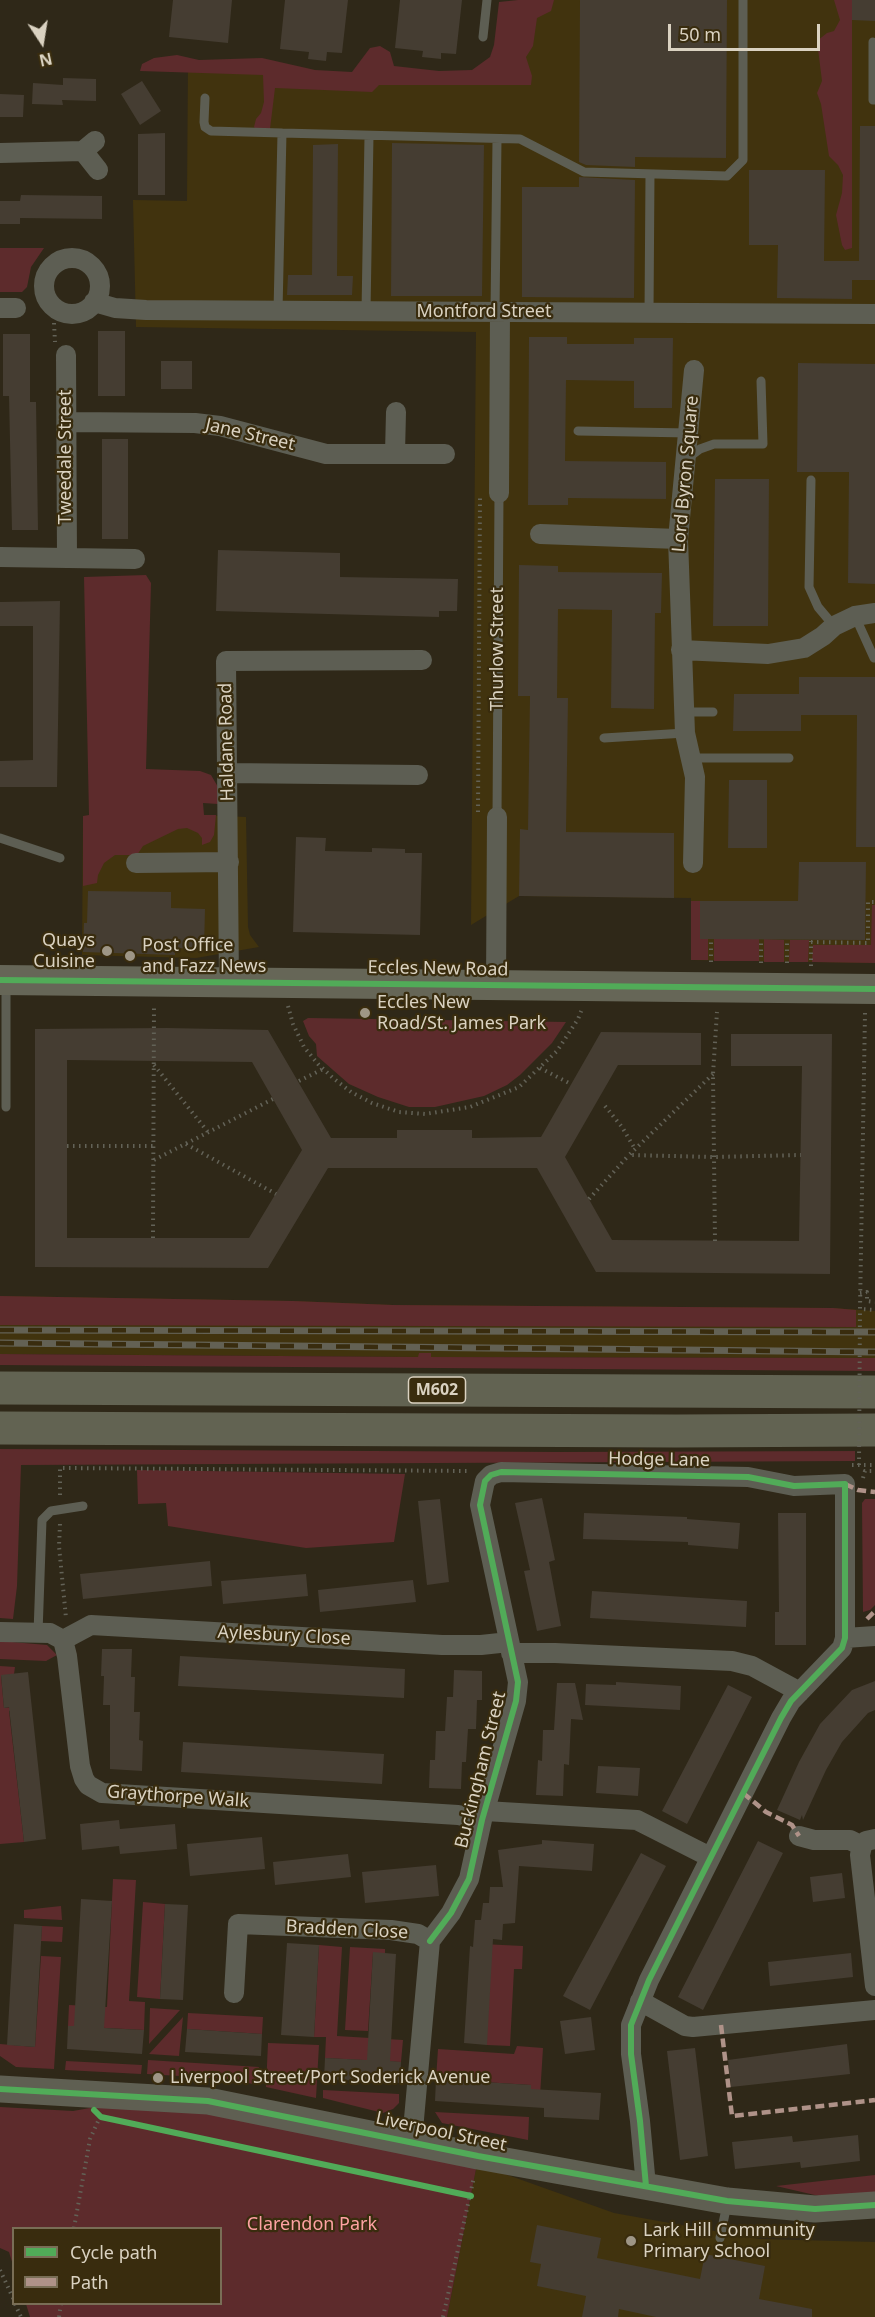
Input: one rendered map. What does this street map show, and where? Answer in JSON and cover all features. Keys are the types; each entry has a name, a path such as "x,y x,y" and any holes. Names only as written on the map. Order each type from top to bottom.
{"highway":[{"name":"M602","path":"0,1388 875,1392"},
{"name":"M602","path":"0,1428 875,1430"}],"main road":[{"name":"Eccles New Road","path":"3,980 590,985 714,977 870,989"}],"street":[{"path":"0,153 89,146 98,170"},
{"name":"Montford Street","path":"94,303 115,308 146,310 875,314"},
{"name":"Thurlow Street","path":"498,312 499,493"},
{"name":"Tweedale Street","path":"60,350 67,422 67,558"},
{"name":"Lord Byron Square","path":"693,863 695,777 685,733 678,539 694,370"},
{"path":"395,453 396,412"},
{"name":"Jane Street","path":"67,422 195,423 220,426 326,454 445,454"},
{"path":"540,534 678,539"},
{"path":"0,557 135,559"},
{"path":"681,650 768,654 804,648 834,626 855,616 875,613"},
{"name":"Haldane Road","path":"229,983 226,661 422,660"},
{"path":"227,773 418,776"},
{"name":"Thurlow Street","path":"496,985 497,817"},
{"path":"136,863 228,862"},
{"name":"Hodge Lane","path":"482,1491 487,1478 501,1473 748,1477 794,1486 846,1477"},
{"path":"646,2186 630,2043 631,2025 640,2001 710,1857 781,1718 791,1701 842,1648 845,1638 846,1477"},
{"name":"Buckingham Street","path":"430,1941 451,1913 469,1879 516,1701 518,1682 480,1505 482,1491"},
{"name":"Aylesbury Close","path":"64,1632 91,1626 442,1645 481,1645 555,1653 732,1661 752,1666 800,1692"},
{"path":"0,1632 64,1632"},
{"name":"Graythorpe Walk","path":"64,1632 80,1766 88,1785 102,1793 458,1815 637,1820 710,1857"},
{"path":"845,1638 875,1636"},
{"path":"799,1836 814,1840 869,1842 861,1863 875,1986"},
{"name":"Bradden Close","path":"234,1993 238,1924 391,1930 418,1934 430,1941 412,2141"},
{"path":"640,2001 693,2027 875,2010"},
{"name":"Liverpool Street","path":"0,2089 208,2101 478,2156 727,2201 814,2209 875,2205"}],"lane":[{"path":"483,38 487,0"},
{"path":"205,98 204,122 211,131 520,139 584,172 727,176 743,160 743,0"},
{"path":"873,42 873,100 875,100"},
{"path":"278,311 282,133"},
{"path":"366,311 369,136"},
{"path":"497,139 498,312"},
{"path":"649,313 650,174"},
{"path":"685,460 700,449 714,444 763,444 761,381"},
{"path":"578,430 689,433"},
{"path":"811,480 809,587 818,607 834,626"},
{"name":"Thurlow Street","path":"497,817 499,493"},
{"path":"855,616 874,658"},
{"path":"684,712 713,712"},
{"path":"604,738 685,733"},
{"path":"691,758 789,758"},
{"path":"0,838 60,858"},
{"path":"3,980 6,1107"},
{"path":"38,1633 42,1520 51,1511 83,1506"},
{"path":"720,2238 727,2201"}],"path":[{"path":"54,323 60,350"},
{"path":"497,817 478,818 478,794 480,492 499,493"},
{"path":"811,967 811,941 868,943 868,902 875,902"},
{"path":"711,939 714,977 715,1241"},
{"path":"761,967 762,939"},
{"path":"787,939 787,967"},
{"path":"153,1238 154,982"},
{"path":"286,983 288,1009 293,1024 304,1047 323,1069 351,1092 372,1103 399,1112 424,1114 470,1107 519,1087 557,1051 578,1019 590,985"},
{"path":"859,1465 860,1293 870,989"},
{"path":"154,1065 208,1132"},
{"path":"540,1068 571,1084"},
{"path":"299,1081 323,1069"},
{"path":"589,1199 629,1155 713,1074"},
{"path":"153,1160 273,1099"},
{"path":"605,1106 622,1127 635,1149"},
{"path":"186,1144 276,1194"},
{"path":"67,1146 153,1146"},
{"path":"629,1155 713,1157 801,1155"},
{"path":"860,1293 867,1293 867,1302 875,1302"},
{"path":"860,1310 875,1310"},
{"path":"846,1477 847,1464 875,1465"},
{"path":"64,1632 59,1546 60,1468 462,1472"},
{"path":"74,2227 90,2139 101,2117"},
{"path":"443,2317 478,2156"},
{"path":"0,2270 12,2297"}],"shaded area":[{"path":"531,0 875,0 875,963 691,960 691,898 519,896 471,925 476,332 136,327 133,200 187,201 188,61 351,75 510,79"},
{"path":"83,816 246,817 248,927 250,935 259,947 196,958 82,955"},
{"path":"0,1296 393,1305 833,1308 875,1311 875,1358 431,1357 431,1354 419,1357 0,1354"},
{"name":"Lark Hill Community Primary School","path":"477,2164 614,2213 759,2239 875,2242 875,2317 447,2317"}],"green space":[{"path":"554,0 551,11 537,18 533,46 526,57 532,76 531,85 379,85 372,92 275,88 270,129 256,130 254,127 256,119 261,113 264,102 263,75 140,71 142,64 154,58 177,55 199,60 262,58 315,70 352,72 370,48 380,46 390,52 394,66 439,71 472,70 490,57 494,45 499,2"},
{"path":"834,0 852,0 852,248 845,250 836,215 842,193 843,175 838,165 829,156 821,104 817,93 822,81 817,41 827,33 834,31 840,20"},
{"path":"0,248 44,248 31,267 27,287 22,292 0,292"},
{"path":"146,575 151,583 146,769 200,771 211,775 218,787 218,804 203,803 204,815 216,815 214,835 210,842 202,845 202,838 198,833 187,828 178,829 143,846 137,855 115,855 104,863 97,883 83,886 83,816 89,815 84,577"},
{"path":"691,901 700,901 700,939 708,939 708,960 691,960"},
{"path":"872,905 875,905 875,963 812,962 813,945 871,945"},
{"path":"714,939 759,939 759,961 714,961"},
{"path":"764,939 784,940 784,962 764,962"},
{"path":"790,940 809,940 808,962 789,962"},
{"path":"308,1018 566,1022 552,1043 507,1085 484,1096 435,1107 409,1107 349,1084 317,1056 316,1044 309,1036 303,1021"},
{"path":"0,1296 393,1305 833,1308 856,1310 856,1327 0,1325"},
{"path":"419,1353 431,1353 431,1357 875,1358 875,1371 0,1365 0,1354 418,1357"},
{"path":"0,1449 855,1451 855,1461 21,1465 17,1586 13,1619 0,1618"},
{"path":"137,1470 405,1474 394,1542 306,1548 168,1526 166,1503 138,1504"},
{"path":"865,1499 875,1499 875,1605 863,1612 862,1503"},
{"path":"0,1641 47,1645 57,1655 46,1661 0,1659"},
{"path":"0,1666 15,1667 14,1674 1,1676 4,1708 19,1706 9,1711 24,1842 0,1844"},
{"path":"113,1879 136,1880 129,2001 145,2002 144,2030 68,2026 69,2005 107,2007"},
{"path":"143,1902 165,1904 160,1999 137,1997"},
{"path":"61,1906 62,1920 24,1918 24,1910"},
{"path":"42,1926 63,1927 62,1942 41,1941"},
{"path":"482,1944 523,1946 522,1969 514,1969 510,2046 487,2045"},
{"path":"319,1945 342,1947 337,2036 403,2040 401,2062 325,2058 326,2037 314,2037"},
{"path":"350,1947 385,1949 385,1953 373,1953 368,2031 345,2030"},
{"path":"41,1956 61,1957 54,2069 16,2067 0,2056 0,2044 35,2047"},
{"path":"150,2008 180,2010 149,2044"},
{"path":"188,2013 263,2017 262,2034 187,2029"},
{"path":"183,2017 179,2056 149,2054"},
{"path":"268,2043 319,2045 316,2098 266,2087"},
{"path":"517,2046 543,2048 540,2096 530,2096 531,2085 436,2079 438,2049 514,2054"},
{"path":"148,2060 259,2067 258,2085 228,2079 147,2074"},
{"path":"66,2061 142,2065 141,2074 65,2070"},
{"path":"323,2090 399,2094 399,2103 393,2109 383,2113 323,2098"},
{"name":"Clarendon Park","path":"112,2104 211,2111 477,2164 447,2317 30,2317 26,2305 222,2305 222,2227 12,2227 12,2262 9,2252 0,2248 0,2107 73,2111"},
{"path":"435,2112 529,2117 528,2140 442,2123"},
{"path":"875,2175 875,2193 819,2196 776,2186"}],"building":[{"path":"173,0 232,0 228,43 169,37"},
{"path":"285,0 348,0 342,53 327,52 326,61 308,59 309,52 280,49"},
{"path":"400,0 462,0 456,54 441,53 441,59 422,57 423,51 395,48"},
{"path":"580,0 727,0 726,158 635,157 635,167 586,165 579,162"},
{"path":"852,0 875,0 875,21 852,20"},
{"path":"63,78 96,79 96,101 62,100 63,105 32,104 33,83 63,85"},
{"path":"142,81 161,111 140,125 121,94"},
{"path":"0,94 24,95 23,117 0,117"},
{"path":"860,126 875,126 875,280 852,280 852,299 777,298 778,245 749,245 749,170 825,170 824,261 859,261"},
{"path":"165,133 165,195 138,195 138,134"},
{"path":"392,143 484,145 482,296 391,296"},
{"path":"338,144 337,276 353,276 352,295 287,295 288,275 312,275 313,145"},
{"path":"579,177 635,180 634,298 522,297 522,187 579,187"},
{"path":"21,195 102,196 102,219 20,218 20,224 0,224 0,201 20,201"},
{"path":"98,331 125,331 125,396 98,396"},
{"path":"3,334 30,334 30,402 36,402 38,530 12,530 9,396 3,396"},
{"path":"529,337 567,337 567,344 634,344 634,338 673,338 672,408 634,408 634,381 566,380 565,461 666,462 666,499 568,498 568,505 528,505"},
{"path":"161,361 192,361 192,389 161,389"},
{"path":"798,363 875,364 875,584 848,583 849,472 797,472"},
{"path":"102,439 128,439 128,539 102,539"},
{"path":"715,479 769,479 768,626 713,626"},
{"path":"218,550 340,553 340,577 458,579 457,611 439,611 439,617 216,611"},
{"path":"519,565 558,566 558,572 662,573 661,613 655,613 654,709 611,708 612,610 558,609 557,698 568,698 566,832 674,833 674,898 519,896 520,829 528,830 530,696 518,696"},
{"path":"60,601 57,787 0,787 0,761 33,760 33,626 0,626 0,602"},
{"path":"799,677 875,677 875,847 856,847 857,715 801,715 801,731 733,731 734,694 799,694"},
{"path":"729,780 767,780 767,848 728,848"},
{"path":"296,837 326,838 325,851 372,852 372,848 405,849 405,853 422,853 420,935 293,932"},
{"path":"799,862 866,862 865,940 700,939 700,901 798,901"},
{"path":"88,891 171,892 171,908 205,909 204,949 175,948 175,955 83,952"},
{"path":"35,1029 268,1030 331,1138 397,1138 397,1130 472,1130 472,1138 541,1137 601,1032 701,1033 701,1065 618,1065 565,1157 612,1240 799,1241 802,1066 731,1066 731,1034 832,1034 830,1274 596,1272 537,1168 328,1168 268,1268 35,1267","holes":["67,1060 252,1062 302,1150 249,1238 67,1238"]},
{"path":"542,1498 555,1560 549,1562 561,1626 537,1631 524,1571 530,1570 515,1503"},
{"path":"440,1499 449,1582 427,1585 418,1501"},
{"path":"584,1513 687,1517 687,1519 740,1523 738,1549 688,1545 688,1542 583,1539"},
{"path":"778,1513 806,1513 806,1645 775,1645 775,1612 779,1612"},
{"path":"210,1561 212,1586 83,1599 80,1574"},
{"path":"306,1574 308,1596 223,1604 221,1581"},
{"path":"413,1580 416,1602 320,1612 318,1590"},
{"path":"592,1591 747,1601 746,1627 590,1618"},
{"path":"102,1649 132,1649 131,1677 135,1677 134,1712 140,1712 139,1740 143,1741 142,1771 110,1769 110,1705 103,1705"},
{"path":"180,1656 405,1669 404,1698 178,1686"},
{"path":"454,1670 482,1671 482,1700 477,1700 476,1729 468,1729 466,1762 462,1762 461,1789 429,1788 430,1760 435,1760 436,1731 445,1731 447,1697 453,1697"},
{"path":"28,1672 46,1839 24,1842 9,1707 4,1708 1,1675"},
{"path":"875,1681 875,1710 868,1713 842,1742 803,1820 802,1815 800,1820 777,1810 820,1724 852,1690"},
{"path":"616,1682 681,1686 680,1710 585,1705 586,1684 616,1685"},
{"path":"557,1683 575,1683 583,1720 571,1719 569,1765 564,1764 563,1796 536,1795 538,1760 542,1761 543,1730 554,1730"},
{"path":"728,1685 752,1697 687,1824 662,1811"},
{"path":"183,1742 384,1754 382,1784 181,1772"},
{"path":"598,1766 640,1768 638,1796 596,1793"},
{"path":"119,1820 120,1829 175,1824 177,1849 120,1854 119,1846 82,1850 80,1824"},
{"path":"262,1837 265,1869 190,1876 187,1844"},
{"path":"542,1840 594,1844 592,1871 519,1866 515,1923 503,1924 502,1940 493,1939 487,2045 464,2043 470,1946 473,1947 475,1920 481,1920 483,1903 489,1903 490,1887 503,1887 498,1850 542,1844"},
{"path":"758,1841 783,1853 703,2010 678,1997"},
{"path":"641,1853 666,1866 590,2010 563,1996"},
{"path":"348,1854 351,1877 275,1885 273,1862"},
{"path":"436,1865 439,1896 365,1903 362,1872"},
{"path":"842,1873 845,1898 813,1902 810,1877"},
{"path":"81,1899 112,1901 104,2028 144,2030 142,2054 67,2049 68,2026 74,2026"},
{"path":"165,1904 188,1905 183,2000 160,1999"},
{"path":"14,1924 42,1926 35,2047 7,2045"},
{"path":"287,1943 319,1945 314,2037 281,2035"},
{"path":"373,1952 396,1954 390,2061 401,2062 400,2083 324,2079 325,2058 367,2060"},
{"path":"851,1953 853,1977 770,1986 768,1962"},
{"path":"591,2017 595,2050 565,2054 560,2021"},
{"path":"187,2029 262,2034 261,2056 185,2052"},
{"path":"847,2044 850,2074 731,2087 728,2060"},
{"path":"695,2048 708,2156 680,2160 667,2051"},
{"path":"436,2079 531,2085 531,2089 601,2093 599,2120 544,2117 544,2108 435,2101"},
{"path":"858,2135 860,2161 801,2168 800,2162 735,2169 732,2142 792,2136 793,2142"},
{"path":"537,2225 601,2238 597,2258 700,2279 705,2254 765,2266 759,2299 812,2309 812,2317 656,2317 619,2309 618,2317 582,2317 586,2296 537,2286 541,2264 530,2262"}],"railway":[{"path":"0,1330 875,1332"},
{"path":"0,1343 875,1352"}],"marked path":[{"path":"845,1484 858,1490 875,1492"},
{"path":"867,1619 875,1611"},
{"path":"743,1793 766,1812 792,1825 799,1836"},
{"path":"721,2025 732,2116 875,2100"}],"cycle path":[{"path":"0,980 875,989"},
{"path":"430,1941 451,1913 469,1879 482,1820 516,1701 518,1682 480,1505 485,1481 491,1475 501,1472 748,1477 794,1486 845,1484 845,1638 842,1648 791,1701 781,1718 649,1980 631,2025 631,2054 646,2186"},
{"path":"0,2089 208,2101 478,2156 727,2201 815,2209 875,2205"},
{"path":"94,2110 101,2117 471,2196"}],"place":[{"name":"Quays Cuisine","path":"107,951"},
{"name":"Post Office and Fazz News","path":"130,956"},
{"name":"Eccles New Road/St. James Park","path":"365,1013"},
{"name":"Liverpool Street/Port Soderick Avenue","path":"158,2078"},
{"name":"Lark Hill Community Primary School","path":"631,2241"}]}
